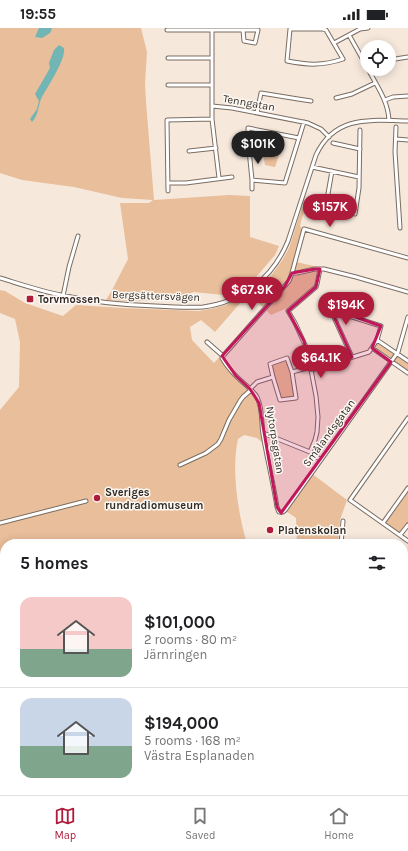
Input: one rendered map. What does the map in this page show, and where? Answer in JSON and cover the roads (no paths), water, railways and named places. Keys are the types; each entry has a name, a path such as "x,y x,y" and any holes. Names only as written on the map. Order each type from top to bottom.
{"street":[{"path":"334,43 360,29 368,28"},
{"path":"290,29 323,29 326,30 334,43 343,60 333,63 312,65 287,61 290,29"},
{"path":"167,30 244,30 258,30 255,43 244,41 244,30"},
{"name":"Tenngatan","path":"212,30 212,106 226,107 304,122 317,126 329,137"},
{"path":"349,35 360,55"},
{"path":"396,59 408,57"},
{"path":"168,58 212,58"},
{"path":"372,76 385,100 389,120"},
{"path":"336,98 352,94 375,83"},
{"path":"168,85 212,85"},
{"path":"257,113 261,92 298,100 311,101"},
{"path":"385,100 393,97 408,96"},
{"path":"212,106 219,178"},
{"path":"168,191 167,120 212,118"},
{"name":"Bergsättersvägen","path":"0,278 63,296 89,301 172,307 203,307 216,305 234,298 248,290 273,268 288,241 318,151 329,137 339,129 356,122 367,120 408,121"},
{"path":"252,180 285,183 304,122"},
{"path":"242,127 299,138"},
{"path":"396,127 400,228"},
{"path":"248,128 252,188"},
{"path":"355,214 359,177 360,130"},
{"path":"396,139 408,140"},
{"path":"333,143 360,149"},
{"path":"189,152 216,148"},
{"path":"312,167 359,177"},
{"path":"326,206 332,172"},
{"path":"168,183 186,183 232,177"},
{"path":"223,356 287,283 292,273 304,229 408,258"},
{"path":"63,296 69,267 78,236"},
{"path":"292,273 320,269 356,277 408,292"},
{"path":"310,452 315,440 318,424 316,396 309,356 304,341 288,311 316,287 320,269"},
{"path":"260,281 274,297"},
{"path":"327,302 352,357"},
{"path":"292,372 369,352 377,340 381,326 349,316 330,308"},
{"name":"Smålandsgatan","path":"281,513 284,512 397,354 408,317"},
{"path":"377,340 408,362"},
{"name":"Nytorpsgatan","path":"207,342 223,356 223,360 236,376 251,389 257,398 261,409 263,433 277,507 281,513"},
{"path":"372,348 408,374"},
{"path":"287,358 292,372 296,398 280,400 270,364 287,358"},
{"path":"180,465 197,458 218,444 224,434 229,420 243,397 257,382 273,377"},
{"path":"405,539 350,500 408,418"},
{"path":"263,433 310,452 321,460"},
{"path":"383,523 408,488"},
{"path":"0,522 86,501"},
{"path":"341,539 343,522"},
{"path":"400,535 408,525"}],"water":[{"path":"39,28 52,29 50,33 42,38 35,37"},
{"path":"59,45 64,48 62,59 56,74 41,99 37,114 32,122 30,119 37,109 39,101 35,94 50,68 49,63 54,50"}],"place":[{"name":"Torvmossen","path":"30,299"},
{"name":"Sveriges rundradiomuseum","path":"97,498"},
{"name":"Platenskolan","path":"270,530"}]}
